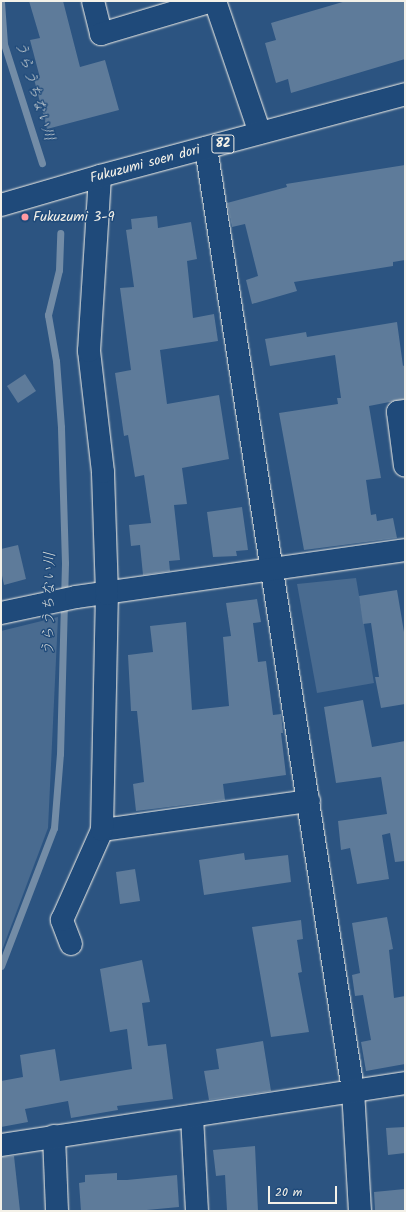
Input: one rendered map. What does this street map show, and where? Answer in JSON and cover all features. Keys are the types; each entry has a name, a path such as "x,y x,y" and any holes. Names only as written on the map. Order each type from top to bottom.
{"street":[{"path":"93,1 101,34 214,1 260,133"},
{"name":"Fukuzumi soen dori","path":"1,205 100,176 405,94"},
{"path":"206,148 353,1090 360,1211"},
{"path":"71,944 62,920 102,830 107,594 103,472 89,350 100,176"},
{"path":"405,411 398,412 405,466"},
{"path":"1,613 49,604 76,597 107,594 405,550"},
{"path":"102,830 309,801"},
{"path":"1,1145 405,1083"},
{"path":"192,1116 197,1211"},
{"path":"54,1136 57,1211"}],"shaded area":[{"path":"356,578 374,683 317,693 297,584"},
{"path":"58,617 48,828 1,953 1,631"}],"building":[{"path":"29,1 63,1 80,67 105,60 119,110 47,129 34,79 40,78 30,40 40,38"},
{"path":"346,1 405,1 405,59 291,93 288,79 276,83 265,43 276,40 271,23"},
{"path":"405,165 405,260 393,262 393,266 294,282 297,291 252,304 246,280 258,276 245,224 232,227 227,203 287,187 286,184"},
{"path":"157,216 158,228 191,222 197,259 187,261 193,318 214,314 218,341 160,350 167,404 219,395 229,459 182,468 187,504 174,505 180,560 169,561 170,571 143,575 140,545 131,546 129,525 151,523 144,475 135,477 128,435 124,436 115,373 131,370 120,288 134,287 126,230 132,229 131,219"},
{"path":"397,322 403,366 405,365 405,399 369,406 381,478 366,480 371,515 376,514 377,521 393,518 397,538 304,550 279,413 338,404 337,398 341,398 335,355 270,366 265,339 306,332 307,337"},
{"path":"25,374 36,391 18,403 7,386"},
{"path":"242,507 248,550 236,551 237,556 213,557 207,512"},
{"path":"18,545 26,579 4,585 1,571 1,549"},
{"path":"397,590 405,638 405,704 381,708 375,677 379,677 371,623 363,624 359,596"},
{"path":"257,599 261,622 253,623 258,662 266,661 273,715 281,714 283,733 281,733 286,775 223,784 225,800 136,811 133,784 144,782 137,711 131,711 128,655 153,652 150,626 186,622 192,710 229,706 223,637 231,636 226,603"},
{"path":"363,700 372,747 405,741 405,861 395,862 390,833 382,835 389,879 357,884 350,848 341,850 338,821 387,814 381,777 336,783 324,707"},
{"path":"244,853 245,860 288,855 291,882 204,895 199,860"},
{"path":"135,869 140,901 120,904 116,872"},
{"path":"387,917 393,949 389,950 394,998 405,996 405,1064 366,1071 361,1042 371,1040 363,995 355,996 352,975 360,973 352,923"},
{"path":"301,920 303,939 297,940 302,972 298,973 309,1032 271,1037 252,927"},
{"path":"142,960 150,1002 142,1003 148,1046 166,1044 173,1099 117,1106 118,1110 71,1118 68,1101 25,1109 28,1122 1,1127 1,1081 23,1077 20,1055 55,1049 60,1081 132,1069 127,1029 110,1032 100,969"},
{"path":"263,1041 271,1091 209,1100 204,1071 219,1069 216,1049"},
{"path":"405,1127 405,1153 388,1155 386,1128"},
{"path":"255,1146 258,1211 227,1211 225,1175 216,1176 213,1150"},
{"path":"14,1156 20,1211 1,1211 1,1157"},
{"path":"117,1173 117,1180 177,1175 179,1207 136,1211 81,1211 79,1183 85,1182 85,1175"},
{"path":"405,1189 405,1211 375,1211 374,1192"}],"waterway":[{"name":"うらうちない川","path":"1,2 4,44 42,163"},
{"name":"うらうちない川","path":"1,966 54,828 60,754 65,563 61,427 56,361 48,315 59,270 60,233"}],"place":[{"name":"Fukuzumi 3-9","path":"25,217"}]}
